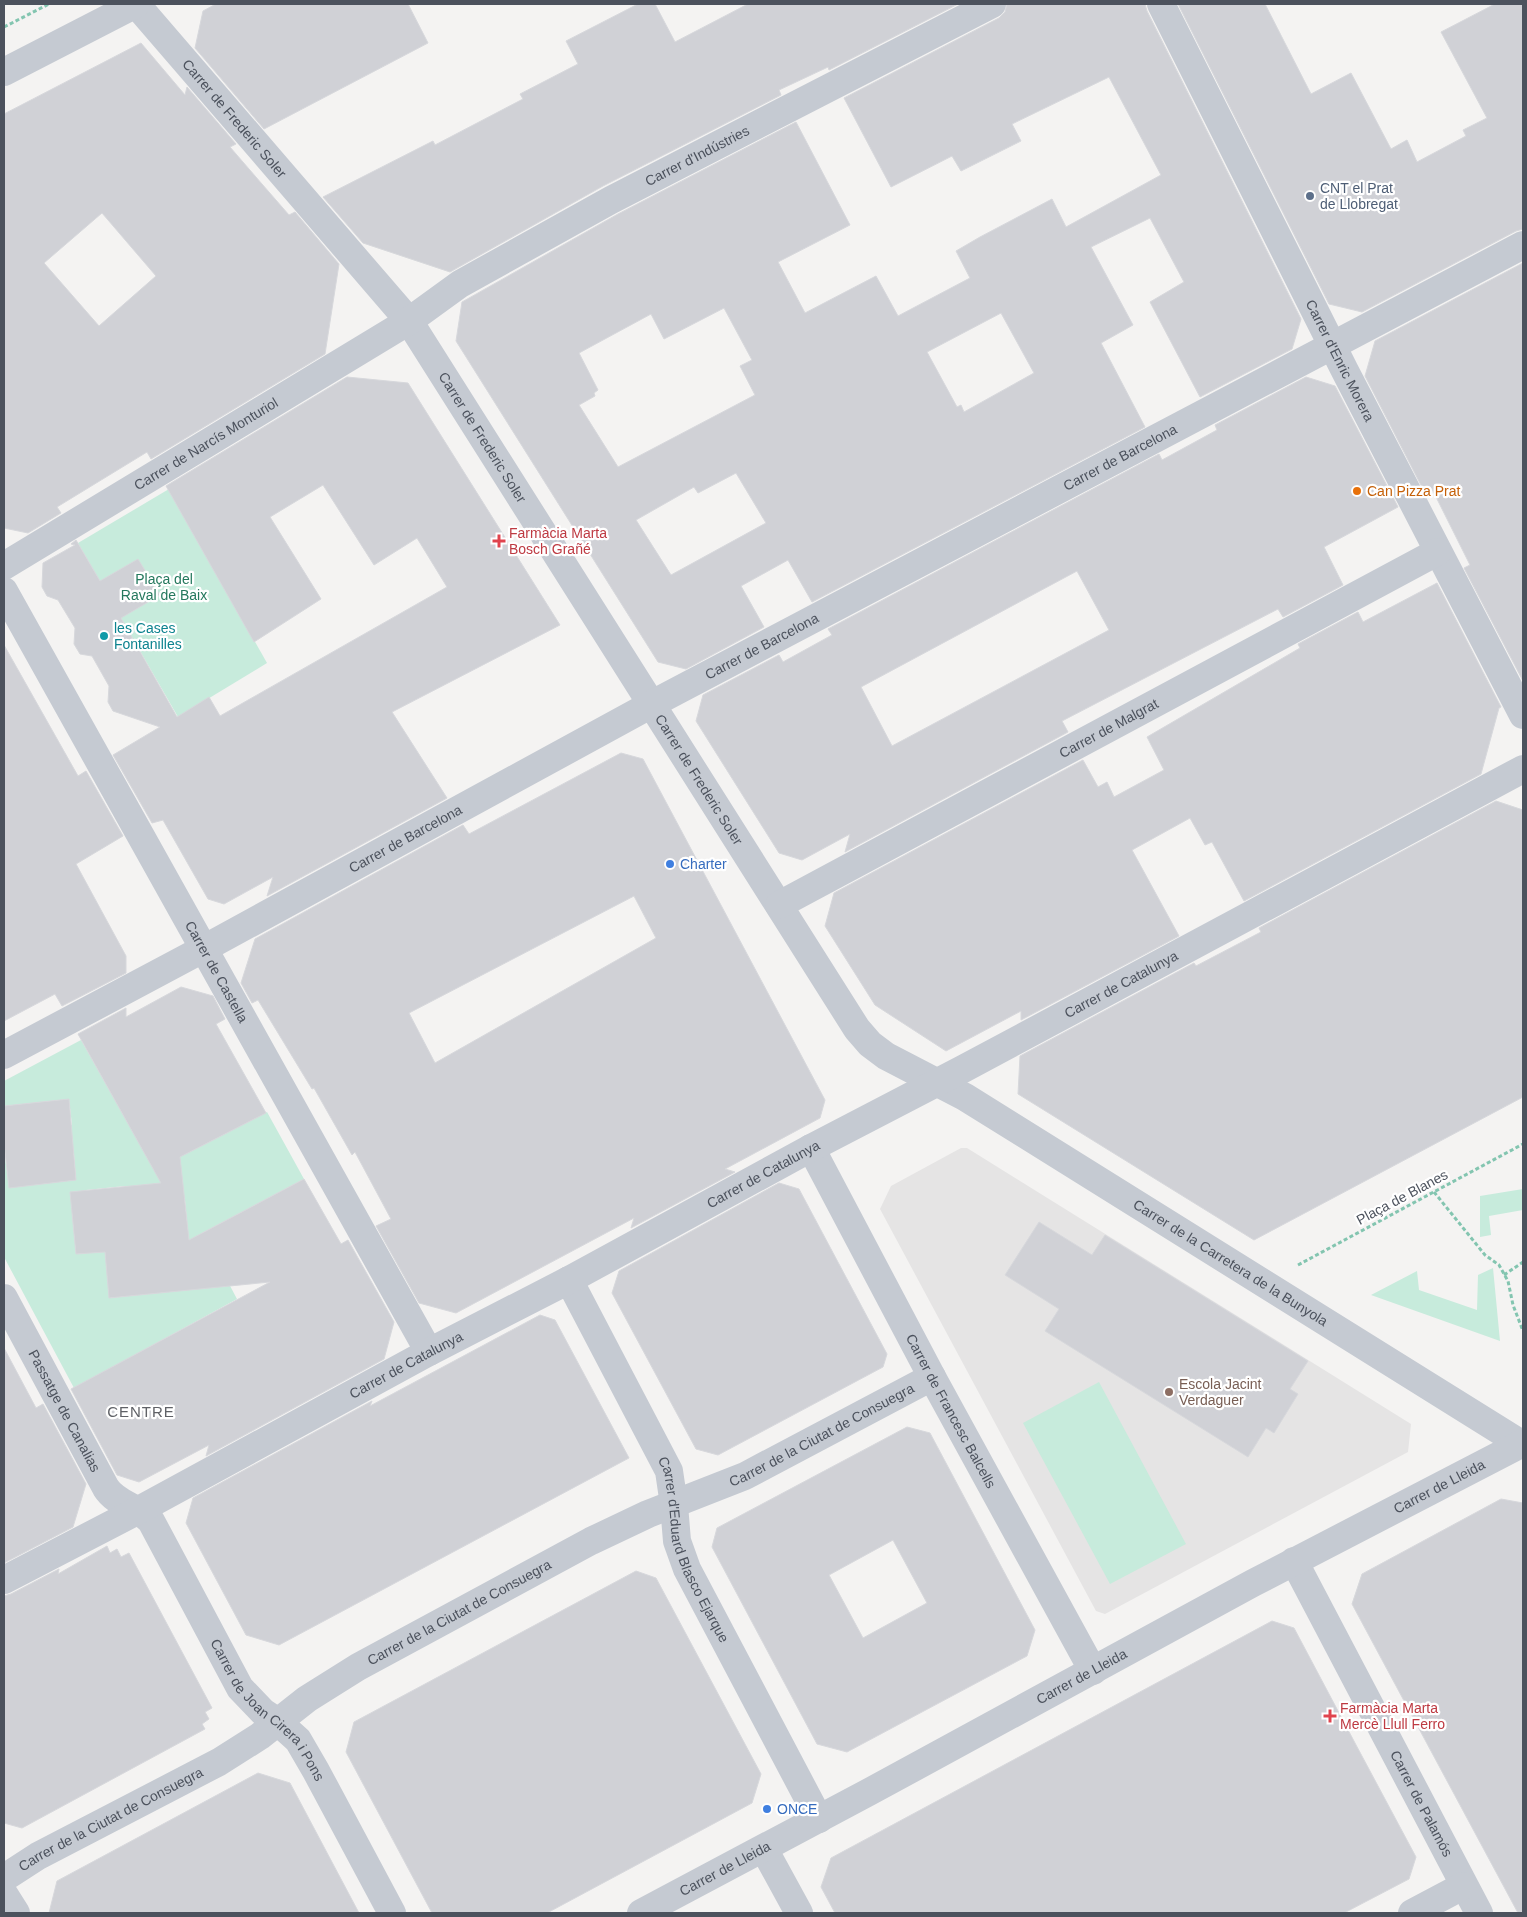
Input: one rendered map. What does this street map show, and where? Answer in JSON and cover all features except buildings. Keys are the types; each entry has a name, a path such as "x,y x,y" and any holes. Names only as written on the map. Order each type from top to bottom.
{"street":[{"path":"4,72 136,4"},
{"name":"Carrer de Frederic Soler","path":"136,4 409,321 857,1029 870,1044 886,1056 937,1082"},
{"name":"Carrer d'Indústries","path":"409,321 460,284 611,200 992,4"},
{"name":"Carrer d'Enric Morera","path":"1161,4 1437,552 1523,715"},
{"name":"Carrer de Barcelona","path":"4,1055 652,704 1523,245"},
{"name":"Carrer de Narcís Monturiol","path":"4,566 409,321"},
{"name":"Carrer de Malgrat","path":"778,905 1437,552"},
{"name":"Carrer de Castella","path":"4,591 429,1352"},
{"name":"Carrer de Catalunya","path":"4,1580 139,1510 429,1352 569,1280 812,1148 1523,769"},
{"name":"Carrer de la Carretera de la Bunyola","path":"937,1082 965,1097 1523,1444"},
{"name":"Carrer de Francesc Balcells","path":"812,1148 932,1377 1093,1671"},
{"name":"Carrer d'Eduard Blasco Ejarque","path":"569,1280 669,1472 677,1541 687,1569 819,1819"},
{"name":"Passatge de Canalias","path":"4,1298 106,1488 117,1500 139,1510"},
{"name":"Carrer de la Ciutat de Consuegra","path":"4,1878 38,1856 218,1762 260,1736 307,1699 358,1668 591,1541 648,1514 745,1476 932,1377"},
{"name":"Carrer de Lleida","path":"641,1913 764,1849 1294,1561 1523,1444"},
{"name":"Carrer de Joan Cirera i Pons","path":"139,1510 151,1521 240,1688 248,1699 298,1740 392,1913"},
{"name":"Carrer de Palamós","path":"1294,1561 1478,1913"},
{"path":"764,1849 799,1913"},
{"path":"1412,1913 1463,1886"},
{"path":"4,1894 16,1913"}],"path":[{"path":"4,27 49,4"},
{"name":"Plaça de Blanes","path":"1296,1266 1523,1144"},
{"path":"1434,1192 1485,1255 1500,1265 1523,1331"},
{"path":"1504,1275 1523,1262"}],"shaded area":[{"name":"Escola Jacint Verdaguer","path":"961,1148 967,1148 1411,1424 1408,1452 1105,1614 1096,1611 880,1209 891,1186"}],"green space":[{"name":"Plaça del Raval de Baix","path":"169,489 267,663 178,717 78,543"},
{"path":"81,1040 154,1170 267,1112 304,1179 202,1233 237,1299 74,1388 4,1257 4,1158 9,1187 76,1180 74,1154 56,1127 72,1125 69,1099 4,1106 4,1081","holes":["125,1186 128,1205 185,1200 189,1243 175,1291 110,1298 105,1251 76,1254 72,1213 88,1212 86,1190"]},
{"path":"1523,1189 1523,1210 1489,1216 1491,1235 1480,1237 1480,1196"},
{"path":"1493,1268 1500,1341 1371,1295 1417,1271 1419,1290 1477,1310 1478,1275"},
{"path":"1099,1382 1186,1544 1110,1584 1023,1423"}],"place":[{"name":"CNT el Prat de Llobregat","path":"1310,196"},
{"name":"Can Pizza Prat","path":"1357,491"},
{"name":"Farmàcia Marta Bosch Grañé","path":"499,541"},
{"name":"les Cases Fontanilles","path":"104,636"},
{"name":"Charter","path":"670,864"},
{"name":"Escola Jacint Verdaguer","path":"1169,1392"},
{"name":"Farmàcia Marta Mercè Llull Ferro","path":"1330,1716"},
{"name":"ONCE","path":"767,1809"}],"district":[{"name":"CENTRE","path":"141,1411"}]}
